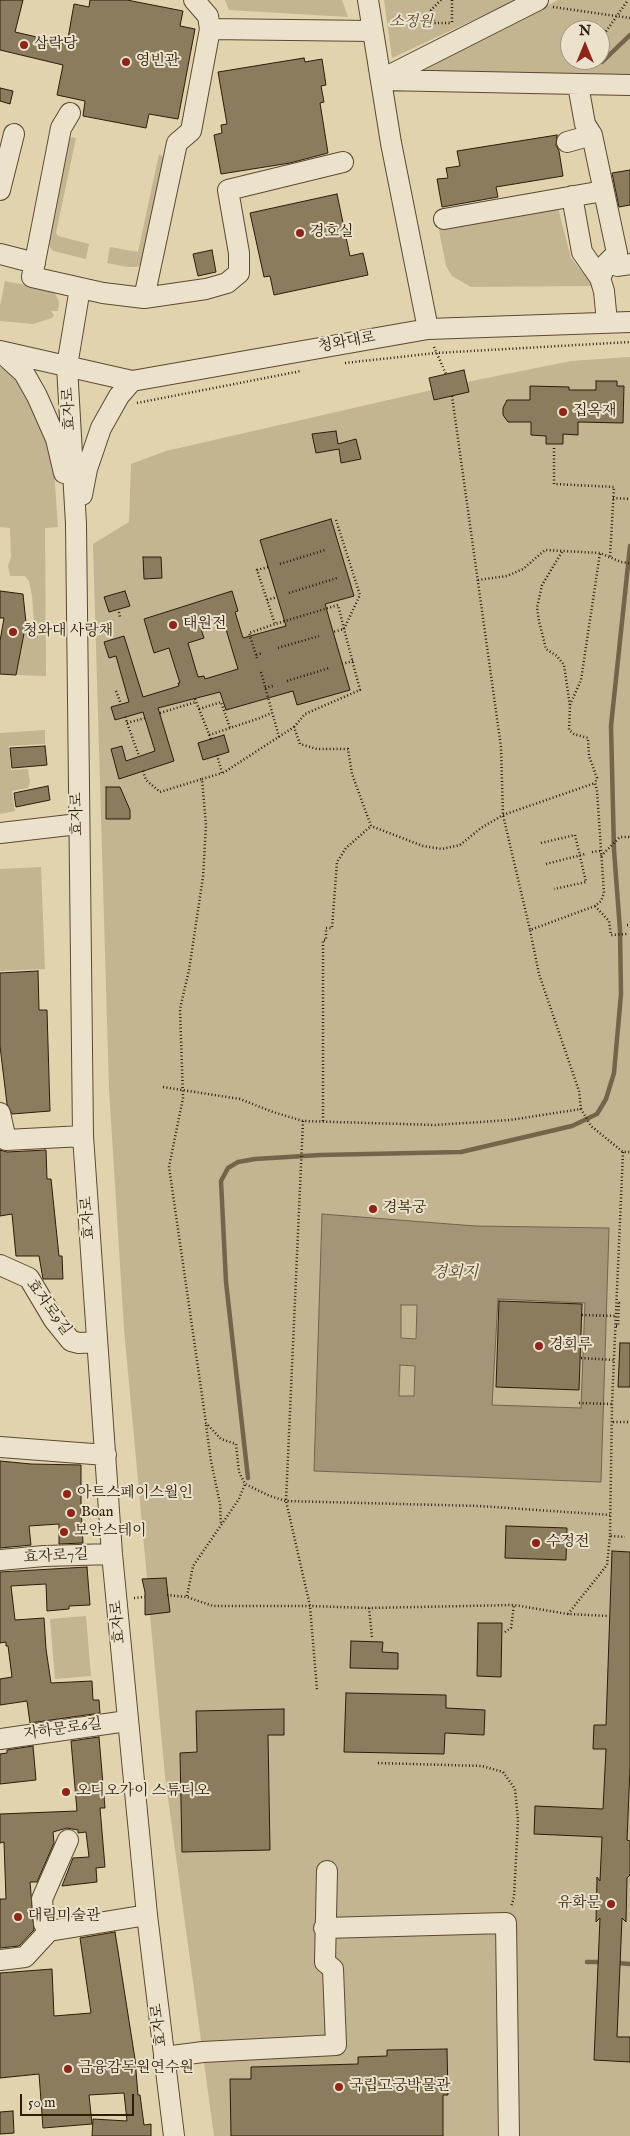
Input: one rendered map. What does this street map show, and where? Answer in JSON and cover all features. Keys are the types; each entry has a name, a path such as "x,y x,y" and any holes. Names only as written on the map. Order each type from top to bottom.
{"street":[{"path":"144,298 174,137 192,131 210,29 208,16 194,0"},
{"path":"368,0 391,143 428,328"},
{"path":"381,80 450,44 542,2"},
{"path":"210,29 372,31"},
{"path":"381,80 630,86"},
{"path":"578,85 586,124 592,135 616,253 604,270 607,322"},
{"path":"70,112 60,128 32,277 80,288 144,298 206,289 227,283 239,273 240,253 228,190 343,162"},
{"path":"0,190 14,134"},
{"path":"567,142 592,135"},
{"path":"444,219 603,191"},
{"path":"572,196 582,252 604,270"},
{"path":"0,254 35,263"},
{"path":"604,270 630,264"},
{"path":"67,366 80,288"},
{"name":"청와대로","path":"67,366 132,381 428,328 630,322"},
{"path":"0,351 24,373 47,418 56,439 76,524"},
{"name":"효자로","path":"0,351 67,366 76,524 83,1136 112,1554 127,1721 147,1915 174,2136"},
{"path":"76,524 87,469 101,428 119,396 132,381"},
{"path":"0,833 78,824"},
{"path":"0,1113 6,1140 83,1136"},
{"name":"효자로9길","path":"0,1265 30,1278 54,1320 71,1341 79,1343 97,1342"},
{"path":"0,1447 106,1455"},
{"name":"효자로7길","path":"0,1560 44,1556 112,1554"},
{"name":"자하문로6길","path":"0,1739 127,1721"},
{"path":"49,1931 44,1924 42,1899 68,1840"},
{"path":"164,2057 203,2052 336,2045 334,1969 325,1962 324,1928 327,1871"},
{"path":"0,1960 25,1956 49,1931 147,1915"},
{"path":"324,1928 506,1923 509,2136"}],"path":[{"path":"441,0 431,10 434,23 452,23"},
{"path":"450,44 446,33 452,23 452,0"},
{"path":"610,26 628,0"},
{"path":"542,2 551,7 630,18"},
{"path":"428,328 436,353 446,374"},
{"path":"336,364 436,353 630,342"},
{"path":"129,405 308,369"},
{"path":"452,396 501,747 503,815 540,974 579,1091 584,1117 590,1126 623,1152 630,1152"},
{"path":"554,448 554,484 614,487 610,557"},
{"path":"613,498 629,499"},
{"path":"333,632 344,629 360,595 336,520"},
{"path":"339,546 345,545"},
{"path":"280,564 325,550"},
{"path":"478,580 495,579 523,569 545,550 600,553 621,562 630,563"},
{"path":"294,727 300,744 316,749 348,749 352,774 371,826 423,846 442,849 460,845 481,828 503,815 594,783 597,778 589,756 588,738 574,734 569,730 570,706 564,665 557,656 546,649 537,608 542,584 562,552"},
{"path":"570,706 581,680 600,553"},
{"path":"268,567 257,570 275,624"},
{"path":"348,575 354,573"},
{"path":"289,593 337,578"},
{"path":"267,600 277,597"},
{"path":"143,771 146,780 160,792 222,773 294,727 305,714 360,690 338,605 248,633 256,656 263,653"},
{"path":"119,612 120,617"},
{"path":"278,648 319,636"},
{"path":"342,664 353,661"},
{"path":"288,681 330,668"},
{"path":"261,672 279,737"},
{"path":"266,688 273,686"},
{"path":"116,691 121,704"},
{"path":"160,713 196,701 211,739"},
{"path":"199,709 221,702 230,728"},
{"path":"209,735 272,713"},
{"path":"125,717 139,756"},
{"path":"128,723 145,718"},
{"path":"217,755 222,773"},
{"path":"202,779 206,825 202,877 189,970 180,1009 184,1090 169,1167 211,1461 220,1504 221,1526"},
{"path":"530,930 595,906 601,901 604,893 597,791 594,783"},
{"path":"323,1122 323,940 326,940 326,928 332,928 337,862 346,848 371,826"},
{"path":"541,843 575,835 586,882 554,889"},
{"path":"601,856 620,837 630,837"},
{"path":"592,852 600,851"},
{"path":"546,864 585,854"},
{"path":"595,906 609,921 611,935 625,934"},
{"path":"163,1087 240,1099 303,1121 435,1124 510,1120 581,1109"},
{"path":"303,1121 286,1501 310,1606 317,1690"},
{"path":"568,1614 607,1565 610,1536 614,1360 616,1326 619,1316 617,1303 623,1152"},
{"path":"582,1315 619,1316"},
{"path":"581,1358 614,1360"},
{"path":"579,1403 612,1404"},
{"path":"612,1422 629,1422"},
{"path":"206,1423 221,1439 236,1444 240,1472 245,1484 270,1496 286,1501 479,1506 610,1515"},
{"path":"187,1597 193,1566 239,1499 245,1484"},
{"path":"610,1536 625,1537"},
{"path":"167,1595 187,1597 214,1606 369,1608 514,1605 568,1614 610,1616"},
{"path":"505,1632 511,1628 514,1605"},
{"path":"369,1608 372,1637"},
{"path":"378,1763 482,1766 503,1772 515,1789 518,1820 514,1898 506,1923"}],"green space":[{"path":"225,0 342,0 348,17 229,10"},
{"name":"소정원","path":"384,0 516,0 392,58"},
{"path":"558,0 630,0 630,77 416,74"},
{"path":"72,137 76,138 56,233 58,236 89,244 86,259 53,251 46,241 67,140"},
{"path":"159,154 166,159 144,263 137,267 128,267 107,263 110,247 138,252"},
{"path":"558,208 571,258 593,286 471,287 452,276 446,266 438,225"},
{"path":"5,281 52,290 59,302 58,311 51,311 54,315 52,318 33,324 0,321 0,306"},
{"name":"경복궁","path":"630,357 630,2136 214,2136 165,1776 150,1615 145,1615 145,1592 142,1579 147,1578 124,1329 109,1089 93,544 129,522 131,464 166,451 467,382 571,361"},
{"path":"0,367 7,370 23,383 52,443 58,527 45,528 46,676 16,675 26,623 34,622 29,581 25,576 10,576 8,566 11,557 10,528 0,527"},
{"path":"45,730 45,744 9,746 11,770 28,769 30,782 28,788 12,791 15,811 0,814 0,733"},
{"path":"41,867 45,969 0,971 0,869"},
{"path":"86,1616 91,1676 55,1679 50,1619"}],"water":[{"name":"경회지","path":"322,1214 475,1226 609,1228 601,1482 314,1471","holes":["498,1299 585,1303 581,1408 492,1405","401,1305 417,1305 416,1339 401,1338","400,1365 415,1366 414,1396 399,1396"]}],"building":[{"name":"영빈관","path":"0,0 23,0 15,32 67,44 74,4 89,7 90,0 127,0 183,11 180,26 195,29 178,119 149,114 146,128 83,116 85,101 57,95 63,65 0,50"},
{"path":"304,58 305,62 322,59 326,85 321,86 324,102 320,103 328,153 290,163 221,174 214,135 222,133 221,125 227,124 218,72"},
{"path":"0,88 13,91 10,104 0,101"},
{"path":"557,135 556,145 559,151 563,176 496,187 498,197 442,207 437,179 448,178 446,168 460,166 457,151"},
{"path":"630,170 630,205 619,207 612,173"},
{"name":"경호실","path":"337,194 350,256 363,253 368,275 274,295 270,276 264,277 250,213"},
{"path":"212,250 216,272 198,276 193,254"},
{"path":"464,370 469,392 434,400 429,378"},
{"name":"집옥재","path":"596,381 617,381 617,386 624,386 623,423 578,422 578,435 563,434 563,444 546,444 546,436 531,435 531,422 508,422 503,415 503,408 507,400 530,400 530,386 569,387 569,390 596,390"},
{"path":"336,431 338,444 356,439 361,459 341,463 339,449 316,453 312,434"},
{"path":"331,519 354,596 325,604 350,690 297,705 293,691 226,710 220,692 158,708 174,761 119,779 111,749 122,746 126,761 155,751 143,712 115,720 111,707 129,702 116,656 109,658 104,642 124,636 143,697 179,686 178,683 180,683 169,648 154,653 144,619 232,591 238,611 235,612 243,638 286,626 260,540","holes":["222,616 238,669 205,679 204,676 198,677 188,643 204,638 199,623"]},
{"path":"143,557 161,557 162,578 144,579"},
{"name":"청와대 사랑채","path":"0,591 23,594 26,623 16,675 0,674 0,641 4,618 0,618"},
{"path":"125,591 130,606 109,612 104,597"},
{"path":"224,735 229,752 203,760 198,743"},
{"path":"45,746 47,765 12,768 10,748"},
{"path":"48,786 50,800 16,807 14,793"},
{"path":"106,787 120,787 130,810 130,819 106,819"},
{"path":"38,971 39,1010 47,1010 50,1111 12,1114 7,1104 0,1046 0,973"},
{"path":"0,1150 7,1152 46,1150 47,1179 51,1179 59,1256 62,1256 63,1279 43,1279 39,1256 16,1256 12,1214 0,1216"},
{"name":"경회루","path":"499,1301 582,1304 579,1390 496,1387"},
{"path":"620,1343 630,1343 630,1387 618,1387"},
{"path":"0,1461 81,1465 83,1543 59,1544 59,1524 29,1526 31,1545 0,1548"},
{"name":"수정전","path":"506,1526 567,1528 566,1560 505,1558"},
{"path":"612,1551 630,1552 630,1768 627,1840 630,1841 630,1875 627,1878 626,1922 622,1918 617,2037 630,2037 630,2062 594,2060 600,1918 596,1922 597,1877 600,1881 602,1837 534,1834 535,1806 603,1809 606,1749 593,1749 594,1725 606,1725"},
{"path":"87,1567 90,1605 69,1606 69,1609 47,1611 46,1584 11,1586 15,1620 44,1618 51,1683 92,1681 93,1700 99,1700 100,1713 30,1723 27,1701 0,1705 0,1679 12,1677 8,1646 6,1646 6,1642 0,1643 0,1572"},
{"path":"166,1578 170,1612 145,1615 145,1592 142,1579"},
{"path":"478,1623 502,1623 501,1677 477,1676"},
{"path":"351,1641 383,1642 382,1652 398,1653 398,1669 350,1668"},
{"path":"346,1693 446,1695 446,1708 485,1710 484,1735 445,1733 444,1754 344,1752"},
{"path":"284,1709 284,1735 268,1735 270,1850 182,1852 180,1753 197,1752 196,1711"},
{"path":"99,1737 105,1808 100,1808 105,1867 96,1868 97,1882 62,1886 73,1858 89,1857 86,1832 78,1833 78,1830 67,1828 53,1832 54,1843 37,1882 30,1882 34,1930 19,1946 0,1948 0,1899 6,1899 4,1842 0,1843 0,1814 77,1811 71,1741"},
{"path":"33,1746 36,1780 0,1784 0,1754 7,1753 7,1750"},
{"path":"115,1932 135,2059 138,2095 140,2095 144,2125 151,2124 151,2136 92,2136 93,2119 127,2121 124,2093 89,2095 92,2124 43,2128 39,2074 0,2078 0,1973 52,1969 54,2016 91,2013 80,1938"},
{"name":"국립고궁박물관","path":"447,2049 448,2095 443,2095 443,2136 231,2136 230,2079 251,2079 251,2067 358,2064 358,2057 387,2056 387,2050"},
{"path":"13,2111 14,2133 0,2134 0,2112"}],"waterway":[{"path":"610,54 630,35"},
{"path":"248,1478 226,1282 221,1181 228,1168 238,1162 255,1159 320,1155 461,1152 572,1126 597,1114 606,1099 614,1073 621,994 620,930 614,850 611,726 630,546"},
{"path":"587,1962 603,1962"},
{"path":"616,1963 630,1964"}],"place":[{"name":"삼락당","path":"24,45"},
{"name":"영빈관","path":"126,62"},
{"name":"경호실","path":"300,233"},
{"name":"집옥재","path":"563,412"},
{"name":"태원전","path":"173,625"},
{"name":"청와대 사랑채","path":"13,632"},
{"name":"경복궁","path":"373,1209"},
{"name":"경회루","path":"539,1346"},
{"name":"아트스페이스월인","path":"67,1494"},
{"name":"Boan","path":"71,1513"},
{"name":"보안스테이","path":"64,1532"},
{"name":"수정전","path":"536,1543"},
{"name":"오디오가이 스튜디오","path":"66,1792"},
{"name":"유화문","path":"611,1904"},
{"name":"대림미술관","path":"18,1917"},
{"name":"금융감독원연수원","path":"68,2069"},
{"name":"국립고궁박물관","path":"339,2087"}]}
